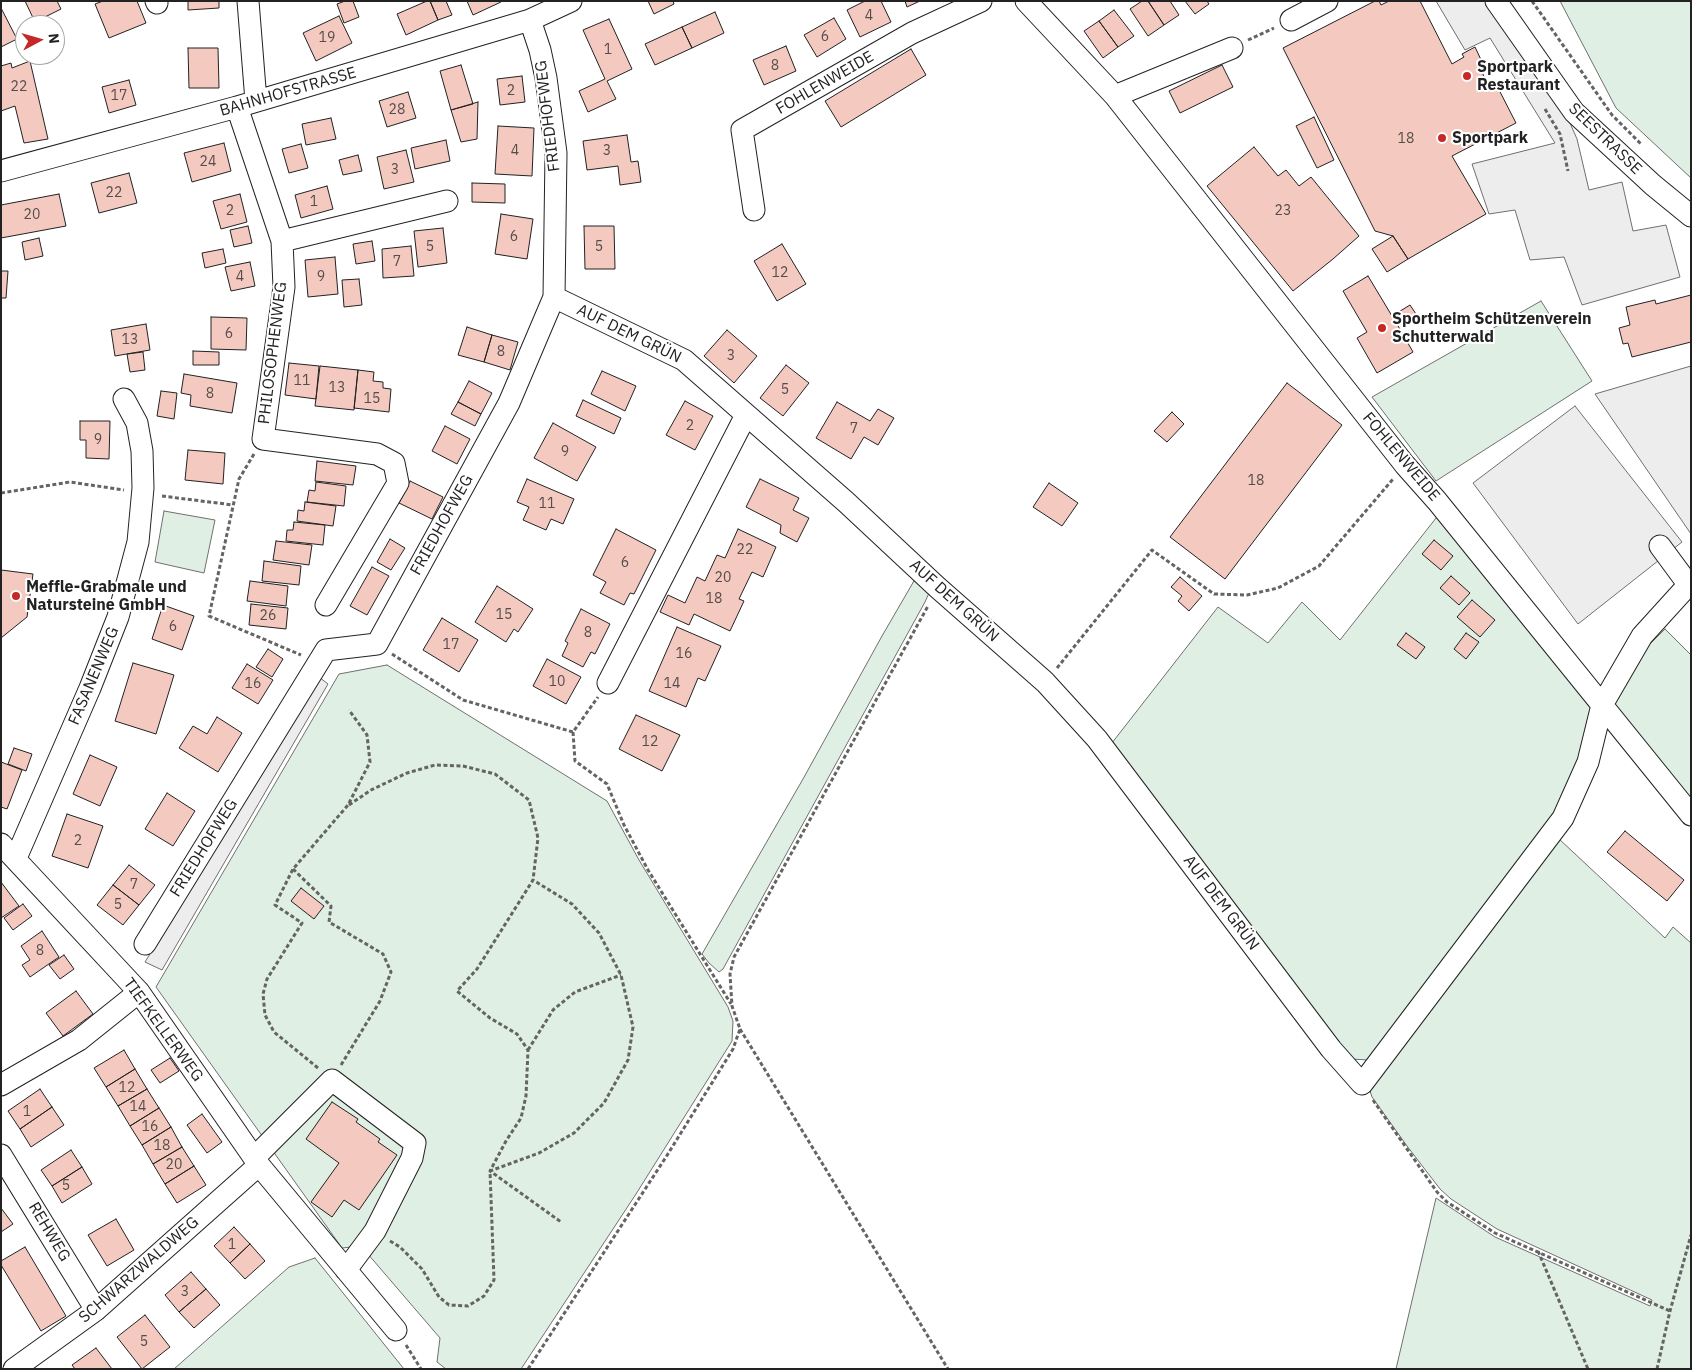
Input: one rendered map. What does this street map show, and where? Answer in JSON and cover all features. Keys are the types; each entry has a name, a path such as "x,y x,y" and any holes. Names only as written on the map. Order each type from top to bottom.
{"street":[{"name":"PHILOSOPHENWEG","path":"248,1 246,104 282,241 284,287 263,438 377,454 394,463 398,483 326,605"},
{"name":"BAHNHOFSTRASSE","path":"1,171 246,104 530,20 571,1"},
{"name":"FOHLENWEIDE","path":"754,210 742,130 912,33 981,1"},
{"name":"FOHLENWEIDE","path":"1026,1 1115,96 1405,465 1437,500 1691,815"},
{"path":"1291,20 1327,1"},
{"name":"SEESTRASSE","path":"1496,1 1574,112 1653,185 1691,216"},
{"name":"FRIEDHOFWEG","path":"145,944 326,650 377,644 509,403 554,297 556,153 546,78 540,50 530,20"},
{"path":"1115,96 1232,48"},
{"path":"282,241 448,201"},
{"name":"AUF DEM GRÜN","path":"554,297 684,360 846,502 937,587 1045,682 1097,739 1331,1049 1362,1084"},
{"name":"FASANENWEG","path":"8,851 90,688 118,617 138,542 143,493 142,451 137,423 124,399"},
{"path":"608,683 746,415"},
{"path":"1362,1084 1563,818 1588,762 1602,705 1642,636 1690,583 1660,546"},
{"name":"TIEFKELLERWEG","path":"8,851 139,992 257,1161 396,1330"},
{"path":"1,1084 79,1040 139,992"},
{"path":"257,1161 332,1080 415,1143 412,1158 375,1231 346,1270"},
{"name":"REHWEG","path":"1,1155 96,1310"},
{"name":"SCHWARZWALDWEG","path":"14,1369 96,1310 257,1161"}],"path":[{"path":"1532,1 1612,115 1648,151"},
{"path":"1232,48 1291,20"},
{"path":"1540,102 1560,134 1568,171"},
{"path":"263,438 239,479 209,616 318,663"},
{"path":"1045,682 1152,550 1214,594 1247,595 1278,588 1319,566 1405,465"},
{"path":"1,493 70,482 233,505"},
{"path":"732,1006 730,974 734,957 932,600 937,587"},
{"path":"377,644 463,700 573,732"},
{"path":"608,683 573,732 575,761 607,784 624,826 648,870 732,1006 740,1029 948,1369"},
{"path":"293,870 331,906 329,922 383,954 391,972 380,1001 332,1080 274,1032 265,1015 263,994 268,978 302,923 274,905 293,870 348,805 370,762 367,735 349,710"},
{"path":"348,805 371,790 407,773 435,765 463,766 495,774 529,800 538,838 533,880 477,969 456,991 490,1018 517,1034 528,1050"},
{"path":"490,1171 539,1153 574,1133 604,1103 628,1060 634,1027 621,975 600,933 572,904 533,880"},
{"path":"375,1231 400,1247 422,1269 439,1297 450,1305 468,1306 484,1296 494,1280 490,1171 521,1118 526,1096 528,1050 553,1010 575,992 621,975"},
{"path":"528,1369 666,1157 733,1049 740,1029"},
{"path":"1362,1084 1437,1192 1447,1202 1495,1233 1670,1311"},
{"path":"490,1171 562,1222"},
{"path":"1657,1369 1670,1311 1691,1235"},
{"path":"1538,1251 1588,1369"},
{"path":"396,1330 421,1369"}],"green space":[{"path":"1560,1 1691,1 1691,178 1616,108"},
{"path":"1541,301 1592,381 1436,481 1372,397"},
{"path":"164,511 215,520 204,573 155,562"},
{"path":"1440,513 1595,709 1582,755 1557,814 1369,1060 1351,1059 1108,748 1218,607 1268,643 1302,602 1340,640"},
{"path":"918,574 929,593 925,602 723,969 719,972 702,954"},
{"path":"1665,629 1691,655 1691,808 1618,717 1614,701 1638,656"},
{"path":"387,665 607,801 639,860 728,1007 733,1021 732,1041 636,1194 521,1369 446,1369 437,1362 440,1338 361,1246 342,1248 156,987 339,674"},
{"path":"1558,838 1665,938 1673,927 1691,943 1691,1369 1396,1369 1436,1198 1495,1237 1650,1306 1652,1300 1497,1229 1451,1199 1440,1189 1407,1146 1372,1097 1369,1088"},
{"path":"315,1258 404,1369 174,1369 289,1267"}],"shaded area":[{"path":"1436,1 1489,1 1566,114 1577,139 1589,190 1622,182 1633,231 1666,225 1680,277 1582,305 1564,257 1530,260 1515,210 1489,214 1472,164 1555,143 1490,38 1465,50"},
{"path":"1691,366 1691,534 1595,394"},
{"path":"1575,406 1682,542 1578,624 1473,483"},
{"path":"319,677 328,684 162,970 145,962"}],"building":[{"path":"25,1 57,1 61,9 49,15 32,15"},
{"path":"103,1 137,1 146,23 109,38 95,4"},
{"path":"188,1 219,1 219,8 188,10"},
{"path":"353,1 359,17 344,23 337,4"},
{"path":"430,1 438,20 406,35 397,14"},
{"path":"430,1 446,1 452,15 438,20"},
{"path":"467,1 501,1 501,2 473,15"},
{"path":"648,1 673,1 674,4 654,14"},
{"path":"865,1 881,1 891,22 860,37 847,10"},
{"path":"905,1 920,1 907,7"},
{"path":"1142,1 1148,1 1164,25 1148,36 1130,9"},
{"path":"1148,1 1170,1 1179,15 1164,25"},
{"path":"1185,1 1207,1 1209,4 1195,14"},
{"path":"1375,1 1379,1 1381,5 1389,1 1420,1 1452,64 1464,57 1462,54 1475,47 1484,66 1480,68 1489,87 1496,84 1516,123 1452,156 1486,214 1408,259 1393,236 1375,231 1283,48"},
{"path":"1,8 15,35 15,40 1,47"},
{"path":"1114,10 1134,36 1118,47 1099,21"},
{"path":"715,12 724,33 692,48 682,27"},
{"path":"339,16 352,43 316,61 303,33"},
{"path":"834,18 846,39 817,57 804,35"},
{"path":"609,19 632,69 607,81 616,99 588,112 579,91 605,79 583,30"},
{"path":"1099,21 1118,47 1103,58 1084,31"},
{"path":"682,27 692,48 655,65 645,44"},
{"path":"786,46 796,71 764,85 753,60"},
{"path":"188,48 218,48 219,88 189,88"},
{"path":"911,49 926,75 841,127 825,101"},
{"path":"11,63 12,68 20,65 31,65 48,139 24,143 15,106 1,111 1,66"},
{"path":"461,65 473,104 451,110 440,71"},
{"path":"1222,65 1233,87 1180,113 1169,91"},
{"path":"522,76 525,102 500,105 497,79"},
{"path":"129,80 136,105 109,113 102,87"},
{"path":"408,92 416,118 387,127 379,101"},
{"path":"478,102 477,139 461,142 451,110"},
{"path":"1314,117 1334,160 1317,168 1296,126"},
{"path":"331,118 336,139 306,145 302,124"},
{"path":"498,126 534,128 532,176 495,174"},
{"path":"627,135 631,162 638,161 641,182 620,185 618,166 587,170 583,141"},
{"path":"446,140 450,161 415,169 411,148"},
{"path":"224,143 231,171 192,182 184,153"},
{"path":"301,144 308,168 289,173 282,149"},
{"path":"1254,147 1278,176 1286,170 1299,186 1311,177 1359,236 1293,291 1207,186"},
{"path":"406,150 414,182 384,189 377,157"},
{"path":"358,155 362,171 343,175 339,160"},
{"path":"129,173 137,203 99,213 91,183"},
{"path":"472,183 505,184 505,203 472,202"},
{"path":"327,186 333,209 301,218 295,195"},
{"path":"59,194 66,226 1,238 1,205"},
{"path":"240,194 247,222 221,229 213,201"},
{"path":"501,214 533,219 527,259 495,254"},
{"path":"248,226 252,243 234,247 230,230"},
{"path":"584,226 614,226 615,269 585,269"},
{"path":"443,228 447,263 418,267 414,231"},
{"path":"1393,236 1408,259 1387,272 1372,249"},
{"path":"39,238 43,256 25,260 22,242"},
{"path":"372,241 375,261 356,264 353,244"},
{"path":"782,244 806,284 777,301 754,261"},
{"path":"411,246 414,276 383,278 382,249"},
{"path":"223,249 226,263 205,268 202,253"},
{"path":"335,257 338,294 308,297 305,260"},
{"path":"250,262 255,286 231,291 225,267"},
{"path":"1,271 8,271 6,298 1,298"},
{"name":"Sportheim Schützenverein Schutterwald","path":"1368,276 1392,316 1410,305 1416,314 1397,324 1413,352 1377,373 1357,338 1367,332 1343,291"},
{"path":"359,279 362,305 344,307 342,280"},
{"path":"1691,295 1691,342 1632,357 1628,343 1623,344 1619,328 1630,325 1626,307 1655,300 1656,304"},
{"path":"211,317 247,318 246,350 211,349"},
{"path":"146,324 150,350 115,356 111,330"},
{"path":"467,327 492,335 484,362 458,355"},
{"path":"727,330 757,356 734,383 704,356"},
{"path":"492,335 518,342 510,370 484,362"},
{"path":"193,351 219,352 219,365 193,365"},
{"path":"143,352 145,370 130,372 127,354"},
{"path":"289,363 319,366 316,399 285,395"},
{"path":"786,365 809,383 783,416 760,398"},
{"path":"320,366 358,370 354,410 315,406"},
{"path":"358,370 374,372 373,381 383,382 383,388 391,389 389,412 354,408"},
{"path":"602,371 636,386 625,411 591,394"},
{"path":"184,374 237,383 232,413 190,406 191,395 181,393"},
{"path":"469,381 492,393 481,414 458,402"},
{"path":"1287,383 1342,425 1225,579 1170,537"},
{"path":"161,391 177,393 174,419 157,416"},
{"path":"583,400 621,418 614,434 576,416"},
{"path":"685,401 713,416 695,450 666,435"},
{"path":"458,402 481,414 475,426 451,414"},
{"path":"837,402 870,421 878,409 894,418 878,445 864,437 851,459 816,438"},
{"path":"1172,412 1184,424 1167,442 1154,431"},
{"path":"80,421 110,421 109,459 86,458 86,440 80,440"},
{"path":"553,423 596,447 577,481 534,458"},
{"path":"445,426 470,439 457,464 432,451"},
{"path":"188,450 225,453 223,484 185,480"},
{"path":"317,461 356,466 353,485 315,481"},
{"path":"527,479 574,499 563,524 551,519 546,530 523,520 529,507 517,502"},
{"path":"760,479 799,498 793,510 809,518 797,542 780,533 781,525 746,507"},
{"path":"410,481 443,497 432,519 399,503"},
{"path":"316,482 346,486 344,506 307,502 309,490 315,491"},
{"path":"1049,483 1078,503 1062,526 1033,507"},
{"path":"305,502 336,506 333,526 297,521 298,510 304,511"},
{"path":"294,522 325,525 323,545 286,541 287,530 293,530"},
{"path":"616,529 656,550 634,594 630,593 624,605 600,593 606,582 593,575"},
{"path":"738,529 776,547 763,577 752,572 739,599 744,601 730,631 694,614 689,625 660,612 668,595 685,603 697,577 705,581 717,555 725,558"},
{"path":"390,539 405,548 391,570 377,562"},
{"path":"1434,540 1453,556 1441,570 1422,554"},
{"path":"276,541 312,545 309,565 273,560"},
{"path":"264,561 301,566 299,585 262,581"},
{"path":"372,567 389,576 367,615 350,606"},
{"name":"Meffle-Grabmale und Natursteine GmbH","path":"1,570 33,574 27,617 1,638"},
{"path":"1451,576 1470,593 1459,605 1440,588"},
{"path":"1180,577 1202,596 1189,611 1178,601 1182,596 1171,587"},
{"path":"250,581 288,586 286,606 247,601"},
{"path":"497,586 533,609 518,632 514,629 506,642 475,622"},
{"path":"1472,600 1495,620 1480,637 1457,617"},
{"path":"251,604 288,608 286,629 249,625"},
{"path":"163,605 194,616 182,650 152,639"},
{"path":"581,609 610,624 595,654 591,652 583,667 562,656 568,643 565,641"},
{"path":"442,618 478,640 459,672 423,650"},
{"path":"677,627 721,646 705,681 698,678 686,707 649,691"},
{"path":"1406,633 1425,647 1416,659 1397,645"},
{"path":"1466,633 1479,642 1466,659 1454,649"},
{"path":"268,649 283,659 272,677 256,667"},
{"path":"547,659 581,677 566,704 533,686"},
{"path":"133,663 174,675 156,734 115,721"},
{"path":"247,664 273,680 258,704 232,688"},
{"path":"636,715 680,735 662,771 619,749"},
{"path":"217,717 242,733 218,772 179,748 193,726 207,734"},
{"path":"14,748 32,754 26,771 8,764"},
{"path":"90,755 117,767 100,806 73,794"},
{"path":"1,762 22,770 7,809 1,807"},
{"path":"167,793 195,811 173,846 145,829"},
{"path":"67,814 103,826 88,868 52,856"},
{"path":"1625,831 1684,880 1667,901 1607,852"},
{"path":"129,865 155,885 139,905 113,885"},
{"path":"1,882 19,906 1,918"},
{"path":"113,885 139,905 123,925 97,905"},
{"path":"301,888 324,906 314,919 291,901"},
{"path":"23,904 32,916 13,930 4,918"},
{"path":"42,931 59,957 30,977 22,965 30,960 21,946"},
{"path":"64,955 74,969 60,979 49,965"},
{"path":"76,991 93,1014 63,1036 46,1013"},
{"path":"124,1050 135,1069 106,1087 94,1068"},
{"path":"170,1058 179,1071 160,1083 151,1070"},
{"path":"135,1069 147,1089 118,1106 106,1087"},
{"path":"40,1089 52,1107 20,1129 8,1111"},
{"path":"147,1089 159,1108 130,1126 118,1106"},
{"path":"332,1102 358,1119 356,1122 380,1139 378,1142 397,1155 359,1210 344,1200 332,1217 311,1202 339,1163 306,1139"},
{"path":"52,1107 64,1125 31,1147 20,1129"},
{"path":"159,1108 171,1127 142,1145 130,1126"},
{"path":"202,1114 222,1142 207,1153 187,1125"},
{"path":"171,1127 182,1147 153,1164 142,1145"},
{"path":"182,1147 194,1166 165,1184 153,1164"},
{"path":"71,1150 82,1167 52,1186 41,1170"},
{"path":"194,1166 206,1185 177,1203 165,1184"},
{"path":"82,1167 92,1184 62,1203 52,1186"},
{"path":"1,1208 13,1224 1,1232"},
{"path":"116,1219 134,1250 107,1266 88,1235"},
{"path":"234,1227 250,1244 230,1263 214,1246"},
{"path":"250,1244 265,1261 245,1279 230,1263"},
{"path":"25,1247 66,1316 41,1331 1,1265 1,1261"},
{"path":"191,1272 206,1289 179,1312 165,1295"},
{"path":"206,1289 220,1305 194,1328 179,1312"},
{"path":"145,1315 170,1347 142,1369 117,1337"},
{"path":"96,1348 112,1369 75,1369 72,1365"}],"place":[{"name":"Sportpark Restaurant","path":"1467,76"},
{"name":"Sportpark","path":"1442,138"},
{"name":"Sportheim Schützenverein Schutterwald","path":"1382,328"},
{"name":"Meffle-Grabmale und Natursteine GmbH","path":"16,596"}]}
